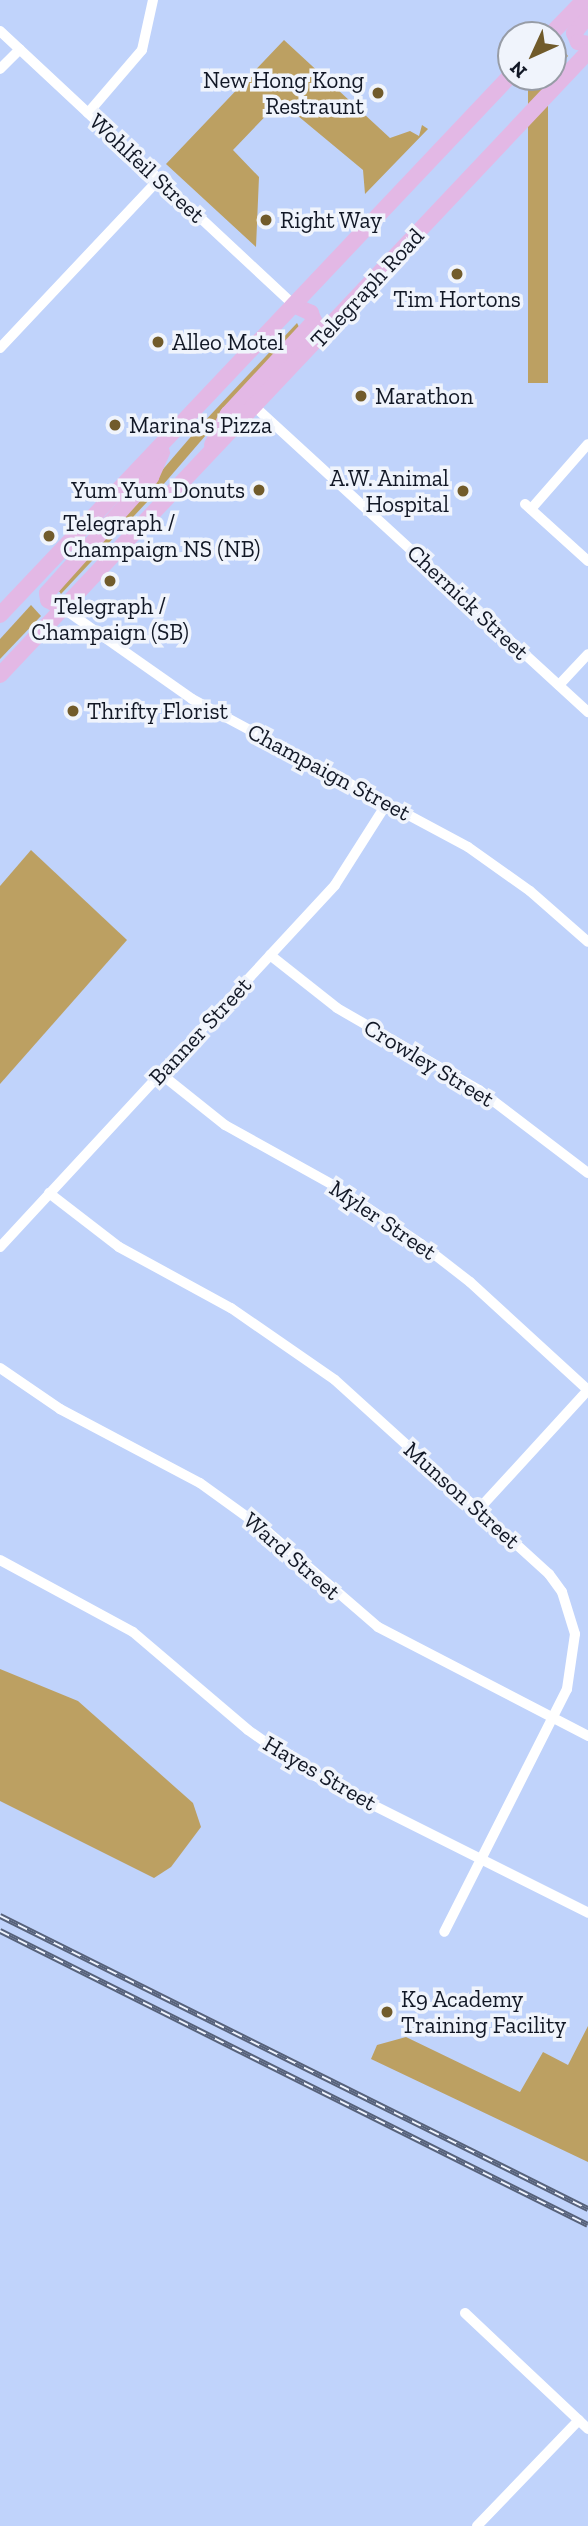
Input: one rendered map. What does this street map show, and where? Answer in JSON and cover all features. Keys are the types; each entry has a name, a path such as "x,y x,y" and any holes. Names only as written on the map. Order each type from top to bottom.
{"main road":[{"path":"564,21 584,0"},
{"path":"588,16 574,33 578,42 588,44"},
{"name":"Telegraph Road","path":"0,676 588,52"},
{"name":"Telegraph Road","path":"0,615 497,90"},
{"path":"205,459 228,414 314,321 311,313 295,305"},
{"path":"64,609 48,600 47,593 151,477 167,440"}],"street":[{"path":"89,113 142,50 153,0"},
{"name":"Wohlfeil Street","path":"0,31 295,305"},
{"path":"0,69 19,49"},
{"path":"0,348 159,178"},
{"name":"Chernick Street","path":"256,407 588,712"},
{"path":"588,444 528,507 588,561"},
{"name":"Champaign Street","path":"64,609 192,699 387,803 500,868 588,942"},
{"path":"559,685 588,654"},
{"name":"Banner Street","path":"0,1247 351,864 387,803"},
{"name":"Crowley Street","path":"270,955 337,1008 479,1090 588,1173"},
{"name":"Myler Street","path":"161,1074 225,1125 338,1188 421,1244 588,1390"},
{"name":"Munson Street","path":"49,1193 119,1247 231,1308 311,1362 549,1574 570,1609 574,1662 552,1718 444,1933"},
{"name":"Ward Street","path":"0,1367 60,1409 200,1483 268,1532 378,1627 588,1736"},
{"path":"479,1509 588,1390"},
{"name":"Hayes Street","path":"0,1560 133,1632 289,1760 588,1913"},
{"path":"465,2313 588,2429"},
{"path":"477,2526 579,2420"}],"shaded area":[{"path":"284,40 390,138 410,131 419,136 422,125 428,129 365,194 363,170 280,101 233,150 259,177 256,247 166,164"},
{"path":"528,91 548,91 548,383 528,383"},
{"path":"297,323 299,327 162,486 61,594 59,591 200,426"},
{"path":"31,605 41,616 0,659 0,639"},
{"path":"31,850 127,940 0,1084 0,886"},
{"path":"0,1669 78,1701 193,1803 201,1827 171,1867 154,1878 0,1801"},
{"path":"588,2026 588,2162 371,2059 377,2045 406,2037 520,2092 543,2052 568,2065"}],"railway":[{"path":"0,1916 588,2209"},
{"path":"0,1931 588,2225"}],"place":[{"name":"New Hong Kong Restraunt","path":"378,93"},
{"name":"Right Way","path":"266,220"},
{"name":"Tim Hortons","path":"457,274"},
{"name":"Alleo Motel","path":"158,342"},
{"name":"Marathon","path":"361,396"},
{"name":"Marina's Pizza","path":"115,425"},
{"name":"Yum Yum Donuts","path":"259,490"},
{"name":"A.W. Animal Hospital","path":"463,491"},
{"name":"Telegraph / Champaign NS (NB)","path":"49,536"},
{"name":"Telegraph / Champaign (SB)","path":"110,581"},
{"name":"Thrifty Florist","path":"73,711"},
{"name":"K9 Academy Training Facility","path":"387,2012"}]}
